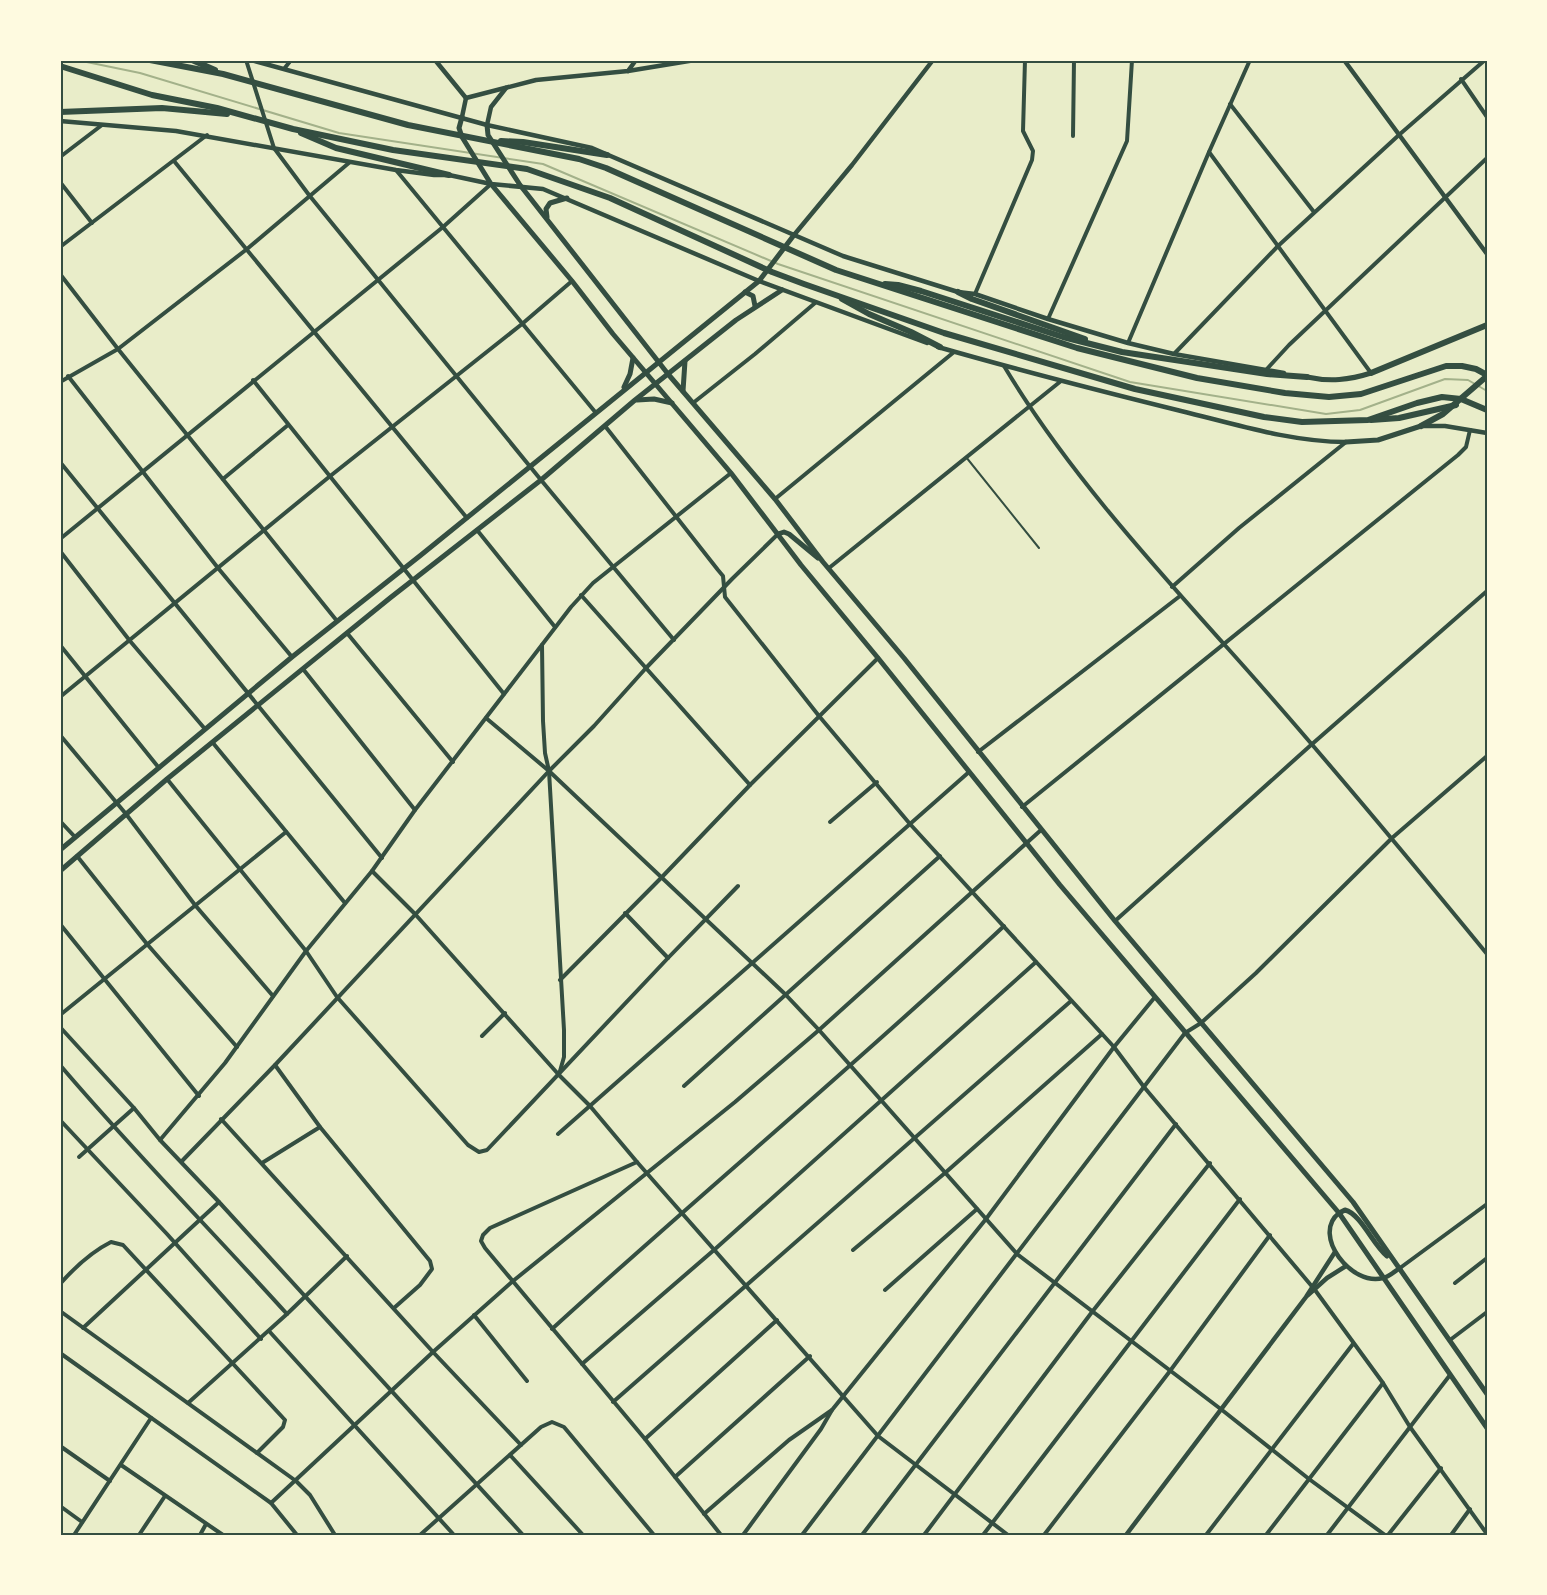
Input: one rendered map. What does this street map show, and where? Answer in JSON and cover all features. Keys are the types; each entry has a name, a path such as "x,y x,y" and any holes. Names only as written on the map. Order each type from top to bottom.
{"main road":[{"path":"150,60 223,74 378,118 492,140 592,163 819,263 1067,345 1140,364 1237,386 1329,397 1361,394 1446,366 1476,369 1487,376 1456,404 1421,426 1378,440 1346,442"},
{"path":"192,60 223,74"},
{"path":"60,66 152,95 243,115 293,129 393,150 527,169 609,198 772,272 944,333 1135,389 1264,417 1312,422 1399,418 1456,404"},
{"path":"60,112 162,108 243,115"},
{"path":"462,117 459,128 462,138 491,184 633,358 731,473 801,565 879,658 1026,842 1339,1213 1487,1428"},
{"path":"487,124 487,132 520,185 668,374 775,500 1115,921 1353,1202 1391,1258"},
{"path":"293,129 336,148 448,175"},
{"path":"492,140 524,142 607,155"},
{"path":"547,219 546,209 550,203 567,198"},
{"path":"60,850 292,657 746,292 760,279 794,235"},
{"path":"878,284 898,285 921,291 1063,337 1122,352 1267,374 1330,380 1371,373 1487,325"},
{"path":"60,871 166,780 541,480 635,400 755,306 782,290"},
{"path":"746,292 753,296 755,306"},
{"path":"958,292 1076,336 1140,364"},
{"path":"831,293 859,309 940,347"},
{"path":"618,395 630,375 633,358"},
{"path":"683,391 685,361"},
{"path":"1368,420 1442,397 1461,399 1487,410"},
{"path":"635,400 654,399 673,404"},
{"path":"778,534 784,532 789,534 823,562"},
{"path":"1339,1213 1346,1210 1352,1213 1377,1246 1400,1268 1486,1392"}],"street":[{"path":"246,60 274,145 309,195 674,640"},
{"path":"251,60 487,124 573,143 607,155 843,256 958,292 975,294 1128,343 1174,354 1307,377"},
{"path":"284,69 291,60"},
{"path":"435,60 466,98"},
{"path":"628,71 636,60"},
{"path":"466,98 536,80 628,71 695,60"},
{"path":"794,235 852,165 933,60"},
{"path":"975,294 1032,160 1033,152 1023,131 1025,60"},
{"path":"1073,136 1074,60"},
{"path":"1048,319 1127,141 1132,60"},
{"path":"1128,343 1250,60"},
{"path":"1344,60 1487,254"},
{"path":"1174,354 1278,246 1461,79 1485,60"},
{"path":"1461,79 1487,117"},
{"path":"487,124 491,106 507,87"},
{"path":"462,117 466,98"},
{"path":"1230,104 1314,212"},
{"path":"60,122 207,135 274,145 396,170 543,189 814,303 940,347 1061,381 1294,437 1325,442 1346,442"},
{"path":"60,157 102,125"},
{"path":"60,247 207,135"},
{"path":"1209,152 1371,373"},
{"path":"1266,369 1444,196 1487,158"},
{"path":"174,161 467,518"},
{"path":"60,382 117,349 248,249 351,161"},
{"path":"396,170 596,413"},
{"path":"60,182 92,223"},
{"path":"60,539 443,227 491,184"},
{"path":"60,274 117,349 337,621"},
{"path":"60,698 572,281"},
{"path":"693,403 814,303"},
{"path":"775,500 955,351"},
{"path":"1004,365 1029,408 1059,448 1172,587 1392,838 1487,954"},
{"path":"68,376 218,568 292,657"},
{"path":"253,380 504,694"},
{"path":"828,568 1061,381"},
{"path":"223,479 288,425"},
{"path":"604,425 723,576 725,597 819,716 877,782 910,824 1114,1047 1144,1087 1313,1288 1383,1383 1410,1427 1487,1534"},
{"path":"1421,426 1445,426 1487,433"},
{"path":"1022,807 1462,452 1468,442 1470,429"},
{"path":"1172,587 1239,528 1346,442"},
{"path":"60,462 382,858"},
{"path":"160,1140 199,1096 237,1047 306,951 372,871 415,810 581,595 731,473"},
{"path":"477,530 555,627"},
{"path":"182,1161 594,726 646,668 778,534"},
{"path":"60,552 130,641 205,729"},
{"path":"1115,921 1487,591"},
{"path":"581,595 750,785"},
{"path":"978,752 1180,596"},
{"path":"347,633 453,762"},
{"path":"542,644 543,732 549,771 564,1046 563,1063 559,1074"},
{"path":"60,645 159,768"},
{"path":"560,980 750,785 879,658"},
{"path":"303,669 415,810"},
{"path":"486,718 549,771 785,994 851,1065 1017,1254 1309,1479 1387,1535 1440,1468"},
{"path":"60,735 126,814 195,905 273,996"},
{"path":"213,742 254,789 286,832 345,903"},
{"path":"802,1535 1185,1033 1201,1023 1256,973 1392,838 1487,756"},
{"path":"558,1134 969,772"},
{"path":"166,780 306,951 337,997 468,1145 477,1151 488,1150 738,886"},
{"path":"830,822 877,782"},
{"path":"60,821 75,837"},
{"path":"273,1502 513,1281 647,1174 819,1030 1041,830"},
{"path":"60,1015 286,832"},
{"path":"77,856 147,944 237,1047"},
{"path":"684,1086 940,856"},
{"path":"372,871 415,914 590,1107 878,1436 1008,1535"},
{"path":"625,913 668,958"},
{"path":"60,924 199,1096"},
{"path":"552,1329 1005,926"},
{"path":"582,1364 714,1250 1036,962"},
{"path":"743,1535 821,1429 832,1410 986,1219 1114,1047 1155,997"},
{"path":"612,1402 1071,1001"},
{"path":"482,1036 505,1013"},
{"path":"60,1027 160,1140 182,1161 523,1535"},
{"path":"853,1250 945,1173 1102,1034"},
{"path":"60,1065 113,1127 287,1314"},
{"path":"274,1065 320,1127 430,1261 432,1269 428,1276 394,1308"},
{"path":"79,1157 134,1108"},
{"path":"221,1119 521,1444"},
{"path":"60,1120 261,1339"},
{"path":"862,1535 1176,1124"},
{"path":"262,1163 320,1127"},
{"path":"637,1162 490,1228 482,1238 483,1244 645,1439 721,1535"},
{"path":"924,1535 1092,1312 1210,1163"},
{"path":"983,1535 1240,1199"},
{"path":"83,1328 219,1202"},
{"path":"1339,1213 1333,1218 1330,1228 1335,1251 1346,1266 1361,1276 1383,1278 1487,1204"},
{"path":"885,1290 977,1209"},
{"path":"1044,1535 1170,1371 1270,1235"},
{"path":"60,1284 100,1247 111,1242 119,1243 147,1269 285,1420 283,1427 257,1453"},
{"path":"1126,1535 1313,1288 1335,1251"},
{"path":"188,1403 261,1339 347,1256"},
{"path":"1455,1283 1487,1258"},
{"path":"1313,1288 1346,1266"},
{"path":"60,1311 296,1481 310,1495 334,1535"},
{"path":"1450,1340 1487,1312"},
{"path":"474,1316 527,1381"},
{"path":"645,1439 777,1320"},
{"path":"269,1331 454,1535"},
{"path":"1206,1535 1353,1344"},
{"path":"60,1353 273,1502 297,1535"},
{"path":"675,1477 810,1356"},
{"path":"1327,1535 1450,1376"},
{"path":"1266,1535 1383,1383"},
{"path":"704,1514 789,1440 832,1410"},
{"path":"74,1535 151,1418"},
{"path":"420,1535 521,1444 547,1424 556,1423 564,1427 654,1535"},
{"path":"60,1446 110,1481"},
{"path":"510,1455 583,1535"},
{"path":"121,1465 223,1535"},
{"path":"139,1535 165,1496"},
{"path":"60,1506 82,1522"},
{"path":"1450,1535 1470,1509"},
{"path":"200,1535 206,1524"}],"lane":[{"path":"966,457 1039,548"}],"waterway":[{"path":"77,60 140,73 339,133 543,164 778,264 1130,382 1326,414 1360,410 1445,379 1468,380 1487,391"}]}
